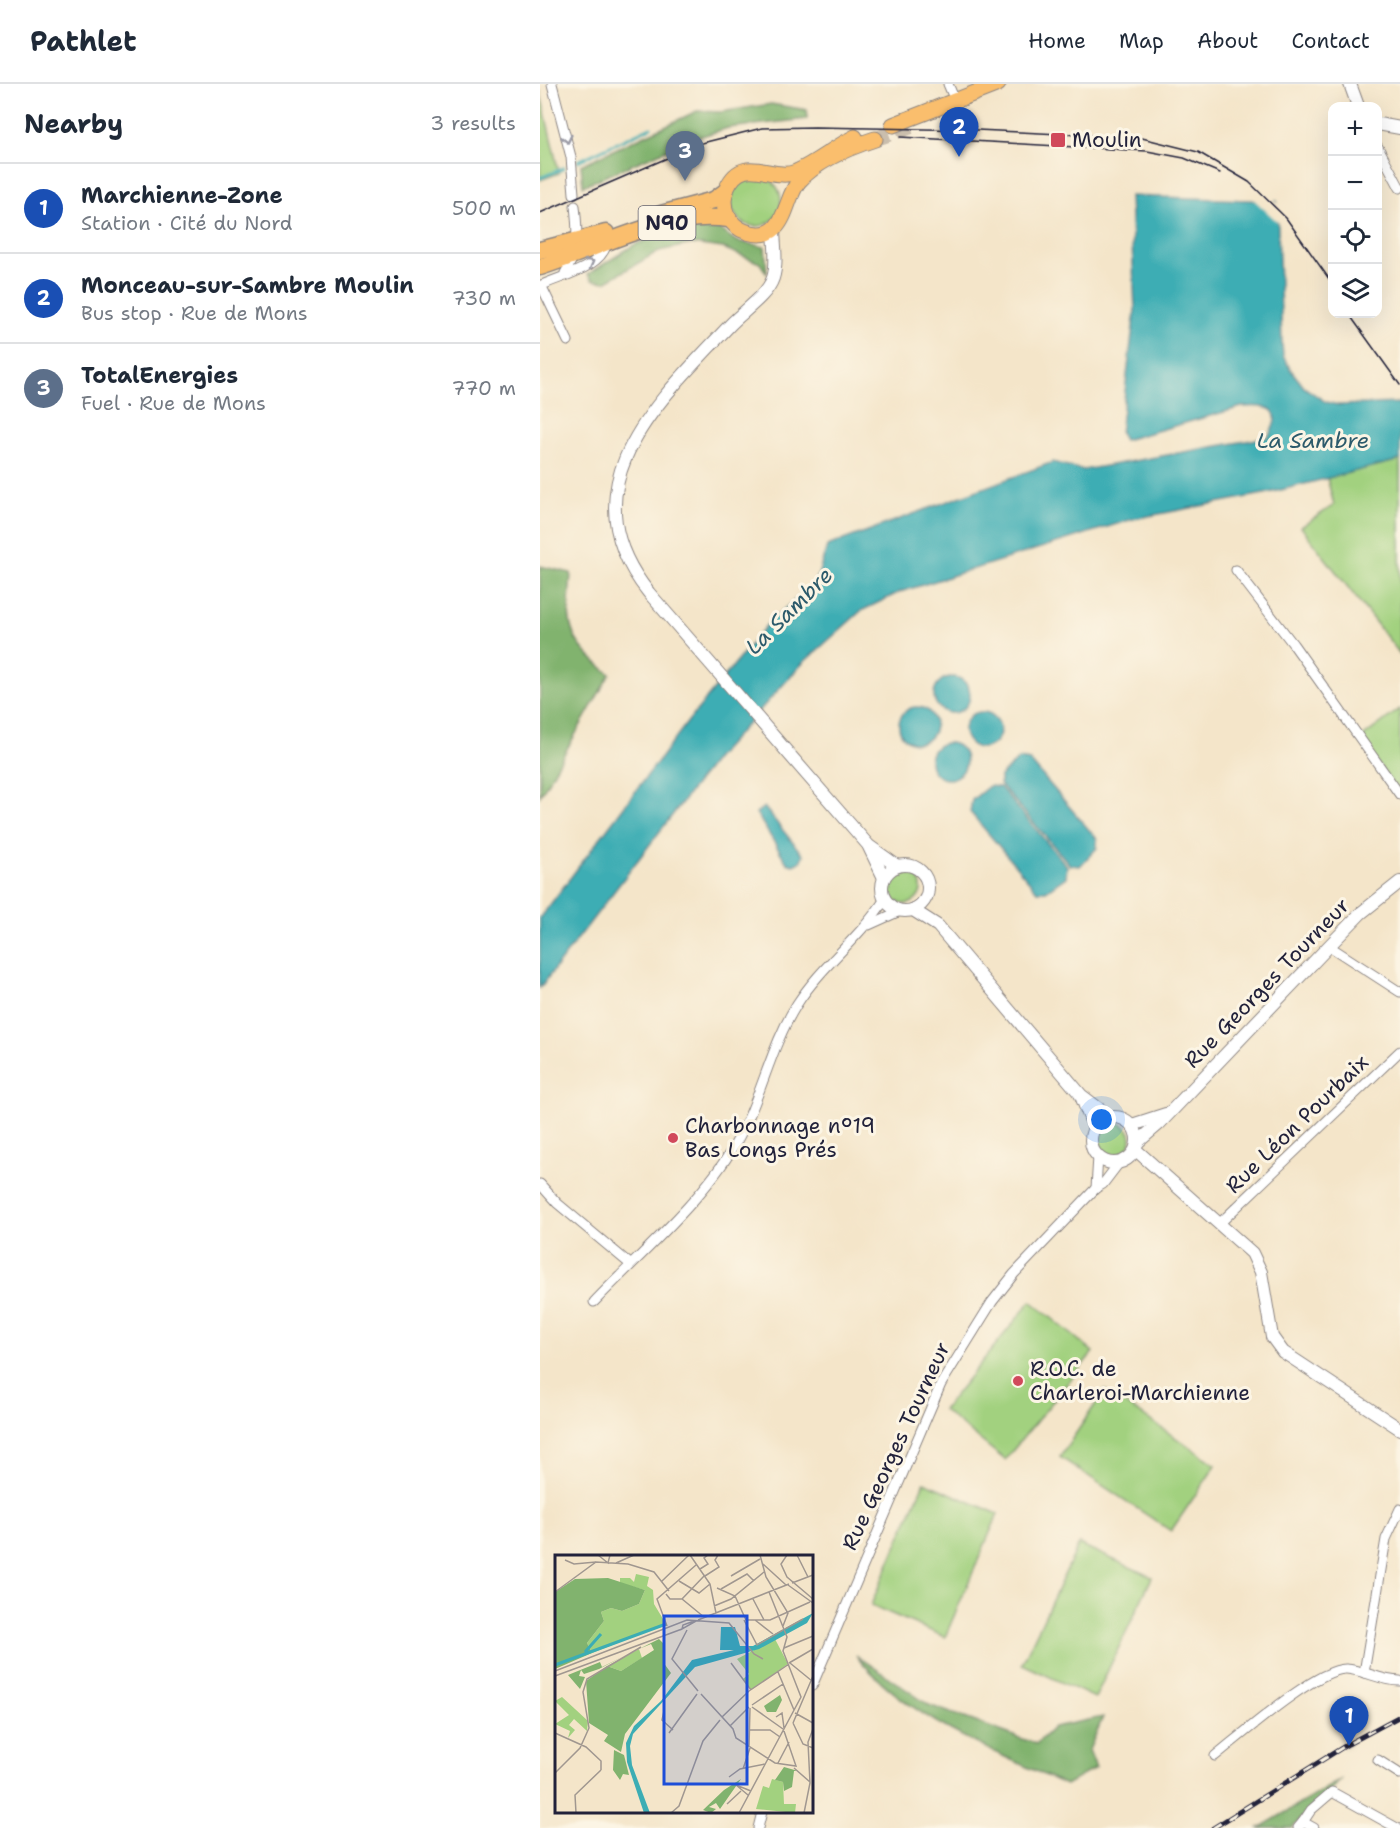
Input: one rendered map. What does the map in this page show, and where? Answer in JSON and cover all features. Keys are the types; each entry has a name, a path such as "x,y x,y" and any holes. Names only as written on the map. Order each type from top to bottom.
{"highway":[{"name":"N90","path":"545,265 577,248 655,215 714,200 725,192"},
{"name":"N90","path":"577,248 607,242 654,226 702,217 729,219"}],"main road":[{"path":"893,125 957,104 998,84"},
{"path":"916,125 949,113 957,104"},
{"name":"N90","path":"768,231 746,232 729,219 724,201 725,192 732,179 745,171 758,169 784,175 796,172 855,137"},
{"path":"768,231 783,220 800,180 844,152 875,138"},
{"path":"770,172 784,185 789,203"}],"street":[{"path":"552,84 568,146 574,194"},
{"path":"948,84 957,104"},
{"path":"1350,84 1357,102"},
{"path":"1382,125 1400,128"},
{"path":"1382,156 1400,188"},
{"path":"565,273 577,248 575,206"},
{"path":"768,231 773,250 773,278 768,287 730,325 643,423 625,454 617,483 618,531 628,563 644,587 869,846 897,866 911,866 922,873 928,885 925,899 913,910"},
{"path":"568,341 541,285 545,265 565,273 573,272 600,257 607,242"},
{"path":"1236,570 1293,644 1400,795"},
{"path":"869,846 884,878 882,889 885,899 900,911"},
{"path":"884,878 897,866"},
{"name":"Rue Georges Tourneur","path":"1137,1146 1361,913 1400,882"},
{"path":"594,1302 722,1166 743,1132 773,1050 793,1010 822,973 868,925 885,899"},
{"path":"925,899 938,926 1081,1095 1110,1117 1121,1118 1132,1125 1137,1146 1252,1253 1261,1272 1272,1337 1283,1352 1400,1429"},
{"path":"868,925 900,911 913,910 938,926"},
{"path":"1329,946 1400,992"},
{"name":"Rue Léon Pourbaix","path":"1219,1224 1400,1051"},
{"path":"1081,1095 1094,1128 1091,1142 1098,1157 1096,1188"},
{"name":"Rue Georges Tourneur","path":"1132,1125 1166,1114"},
{"path":"1094,1128 1110,1117"},
{"path":"1098,1157 1109,1163 1119,1163 1131,1157 1137,1146"},
{"name":"Rue Georges Tourneur","path":"813,1684 941,1384 954,1359 1014,1274 1096,1188 1103,1184 1119,1163"},
{"path":"540,1184 557,1203 630,1264"},
{"path":"1364,1673 1386,1539 1400,1509"},
{"path":"1215,1756 1298,1692 1331,1671 1345,1669 1400,1681"},
{"path":"1378,1760 1400,1774"},
{"path":"1314,1828 1301,1825 1311,1810 1332,1792 1398,1828"},
{"path":"758,1828 762,1813"}],"green space":[{"path":"540,91 559,173 540,180"},
{"path":"771,104 807,110 807,119 728,128 689,140 583,186 581,165 697,111 721,112"},
{"path":"751,176 761,176 774,183 781,196 781,206 774,219 761,226 751,226 742,222 735,215 731,206 731,196 735,187 742,180"},
{"path":"695,227 717,227 736,241 765,247 767,274 760,263 723,248 692,244 659,251 605,282 592,280 588,274 634,245 658,235"},
{"path":"1400,460 1400,654 1301,527 1334,505 1327,478"},
{"path":"540,566 571,573 569,606 572,630 584,651 610,674 540,796"},
{"path":"1400,709 1400,795 1360,739"},
{"path":"905,872 916,877 921,888 916,899 905,904 894,899 889,888 894,877"},
{"path":"1115,1123 1126,1128 1131,1139 1126,1150 1115,1155 1104,1150 1099,1139 1104,1128"},
{"name":"R.O.C. de Charleroi-Marchienne","path":"1031,1301 1093,1352 1005,1460 943,1410"},
{"name":"R.O.C. de Charleroi-Marchienne","path":"1105,1390 1216,1465 1171,1531 1060,1457"},
{"path":"924,1482 998,1514 945,1637 871,1605"},
{"path":"1079,1544 1152,1577 1095,1698 1022,1664"},
{"path":"856,1655 929,1705 1036,1744 1054,1727 1103,1717 1089,1750 1096,1768 1066,1785 981,1746 900,1698"},
{"path":"1342,1779 1292,1828 1259,1828"}],"water":[{"name":"La Sambre","path":"1130,196 1277,201 1283,356 1304,387 1326,402 1338,405 1400,403 1400,460 1269,493 1133,519 900,592 861,611 803,663 716,758 540,988 540,918 689,720 769,622 816,582 827,546 1053,462 1083,470 1268,437 1273,427 1274,414 1266,408 1251,406 1124,440 1120,433 1135,310"},
{"path":"952,677 965,682 970,695 965,708 952,713 939,708 934,695 939,682"},
{"path":"917,707 930,712 935,725 930,738 917,743 904,738 899,725 904,712"},
{"path":"982,712 995,717 1000,730 995,743 982,748 969,743 964,730 969,717"},
{"path":"948,743 961,748 966,761 961,774 948,779 935,774 930,761 935,748"},
{"path":"1019,759 1030,761 1097,839 1097,848 1080,866 1070,865 1000,784 1000,776"},
{"path":"989,786 1000,787 1067,866 1066,877 1046,891 1037,891 970,812 972,800"},
{"path":"764,807 803,855 800,862 793,865 787,863 756,813"}],"pier":[{"path":"1251,197 1272,198 1280,206 1281,225"}],"waterway":[{"path":"578,161 651,127"},
{"path":"540,178 564,168"}],"tunnel":[{"path":"875,139 916,125"}],"tram line":[{"path":"540,213 702,143 762,128 977,130 1142,138 1198,152 1249,182 1286,218 1328,277"},
{"path":"900,137 1147,151 1184,158 1220,173"},
{"path":"1352,318 1400,385"}],"railway":[{"path":"1213,1828 1348,1744 1400,1716"}],"place":[{"name":"Moulin","path":"1058,140"},
{"name":"Monceau-sur-Sambre Moulin","path":"959,157"},
{"name":"TotalEnergies","path":"685,181"},
{"name":"Charbonnage n°19 Bas Longs Prés","path":"673,1138"},
{"name":"R.O.C. de Charleroi-Marchienne","path":"1018,1381"},
{"name":"Marchienne-Zone","path":"1349,1746"}]}
